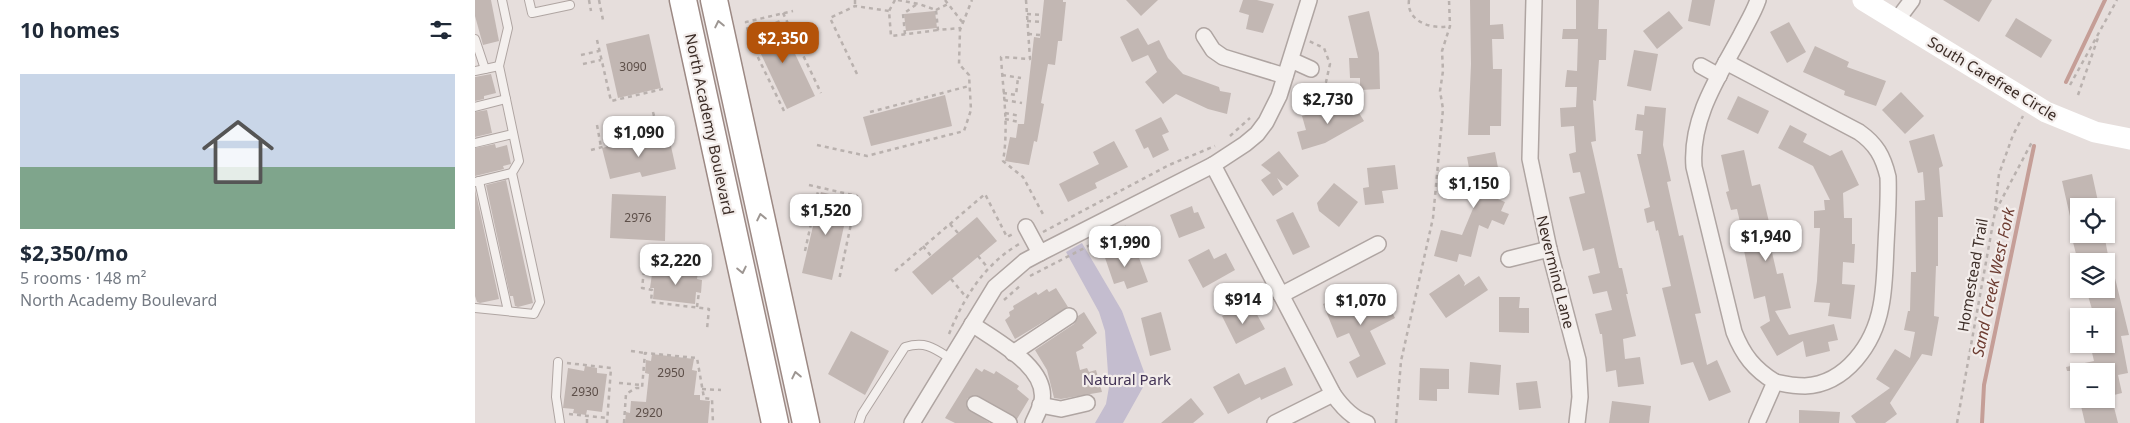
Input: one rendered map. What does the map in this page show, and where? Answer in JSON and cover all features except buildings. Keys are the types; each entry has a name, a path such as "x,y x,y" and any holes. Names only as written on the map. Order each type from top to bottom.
{"highway":[{"name":"North Academy Boulevard","path":"683,0 775,423"},
{"name":"North Academy Boulevard","path":"713,0 806,423"}],"main road":[{"name":"South Carefree Circle","path":"1863,0 2030,103 2095,132 2130,138"}],"street":[{"path":"912,423 995,287 1020,265 1213,164 1245,144 1266,122 1279,96 1309,0"},
{"name":"Nevermind Lane","path":"1534,0 1530,159 1549,249 1578,360 1580,397 1577,423"},
{"path":"1701,66 1723,69 1859,132 1871,140 1885,161 1888,176 1884,290 1877,321 1864,350 1853,363 1842,372 1819,384 1798,386 1775,382 1760,373 1748,361 1737,339 1694,167 1694,139 1698,124 1723,69 1758,0"},
{"path":"1897,20 1912,0"},
{"path":"1204,36 1213,50 1223,57 1285,76"},
{"path":"1291,60 1311,68"},
{"path":"1213,164 1333,394 1341,406 1351,415 1367,423"},
{"path":"1020,230 1040,253"},
{"path":"1281,295 1378,244"},
{"path":"1509,259 1549,249"},
{"path":"1013,353 1069,316"},
{"path":"972,324 1031,366 1038,378 1041,390 1040,405 1033,423"},
{"path":"1757,423 1775,382"},
{"path":"1275,423 1333,394"},
{"path":"1040,405 1061,409 1087,403"},
{"path":"975,404 1009,423"}],"lane":[{"path":"475,308 534,314 540,302 512,173 519,161 499,66 508,28 502,0"},
{"path":"529,0 532,13 570,5"},
{"path":"475,39 485,69"},
{"path":"475,71 499,66"},
{"path":"475,106 506,100"},
{"path":"475,143 513,134"},
{"path":"508,312 477,181 512,173"},
{"path":"859,423 861,414 905,347 919,343 933,348 951,359"},
{"path":"558,362 556,397 560,423"}],"path":[{"path":"590,0 591,11"},
{"path":"599,0 603,20"},
{"path":"855,0 855,6"},
{"path":"948,4 936,10 896,0 889,11 891,36 961,28"},
{"path":"945,0 963,22"},
{"path":"817,145 867,156 964,131 971,110 969,75 959,64 961,28 972,0"},
{"path":"1026,0 1030,59 1001,57 1006,142 1003,161 1023,177 1044,216"},
{"path":"1409,0 1408,4 1419,22 1439,29 1450,26"},
{"path":"1396,423 1401,361 1433,218 1443,108 1440,91 1443,71 1442,51 1450,26 1449,0"},
{"path":"2070,85 2117,0"},
{"path":"905,34 903,14 917,4"},
{"path":"857,74 830,18 855,6 889,11"},
{"path":"936,10 938,30"},
{"path":"784,111 775,88 750,41 746,22 793,11"},
{"path":"783,13 821,93"},
{"path":"1027,14 1043,15"},
{"path":"1027,20 1042,22"},
{"path":"2078,95 2102,27"},
{"path":"1028,34 1040,35"},
{"path":"790,42 795,39"},
{"path":"597,40 611,102 663,89"},
{"path":"1029,41 1034,41"},
{"path":"581,55 599,51"},
{"path":"758,57 762,55"},
{"path":"583,64 601,60"},
{"path":"805,74 811,71"},
{"path":"1002,75 1019,78 1016,95 1003,92"},
{"path":"870,112 969,86"},
{"path":"1004,100 1022,103"},
{"path":"1995,212 1999,174 2013,135 2030,103"},
{"path":"653,112 658,132"},
{"path":"1005,113 1020,116"},
{"path":"1228,137 1254,114"},
{"path":"1005,119 1019,122"},
{"path":"597,125 601,147"},
{"path":"591,150 666,130"},
{"name":"Homestead Trail","path":"1957,423 1995,212 2033,140"},
{"path":"1040,233 1169,165 1222,143"},
{"path":"809,185 857,196 839,280"},
{"path":"805,251 819,188"},
{"path":"895,271 985,194 1007,237 1020,230"},
{"path":"845,222 851,223"},
{"path":"950,224 958,233"},
{"path":"923,246 931,256"},
{"path":"978,256 988,268"},
{"path":"837,257 843,258"},
{"path":"644,270 642,288 652,290 651,302 709,309 707,329"},
{"path":"951,279 966,298"},
{"path":"697,307 699,292"},
{"path":"631,351 697,358 704,398 712,398 713,423"},
{"path":"624,423 626,394 636,388 642,388 645,353"},
{"path":"558,362 611,368 607,423"},
{"path":"619,383 642,385"},
{"path":"702,388 721,390"},
{"path":"567,414 607,418"},
{"path":"587,416 587,423"}],"green space":[{"name":"Natural Park","path":"1082,243 1122,311 1147,380 1123,423 1095,423 1106,404 1109,387 1105,331 1099,312 1066,252"}],"waterway":[{"name":"Sand Creek West Fork","path":"2066,82 2105,0"},
{"name":"Sand Creek West Fork","path":"1982,423 1984,385 2034,146"}]}
